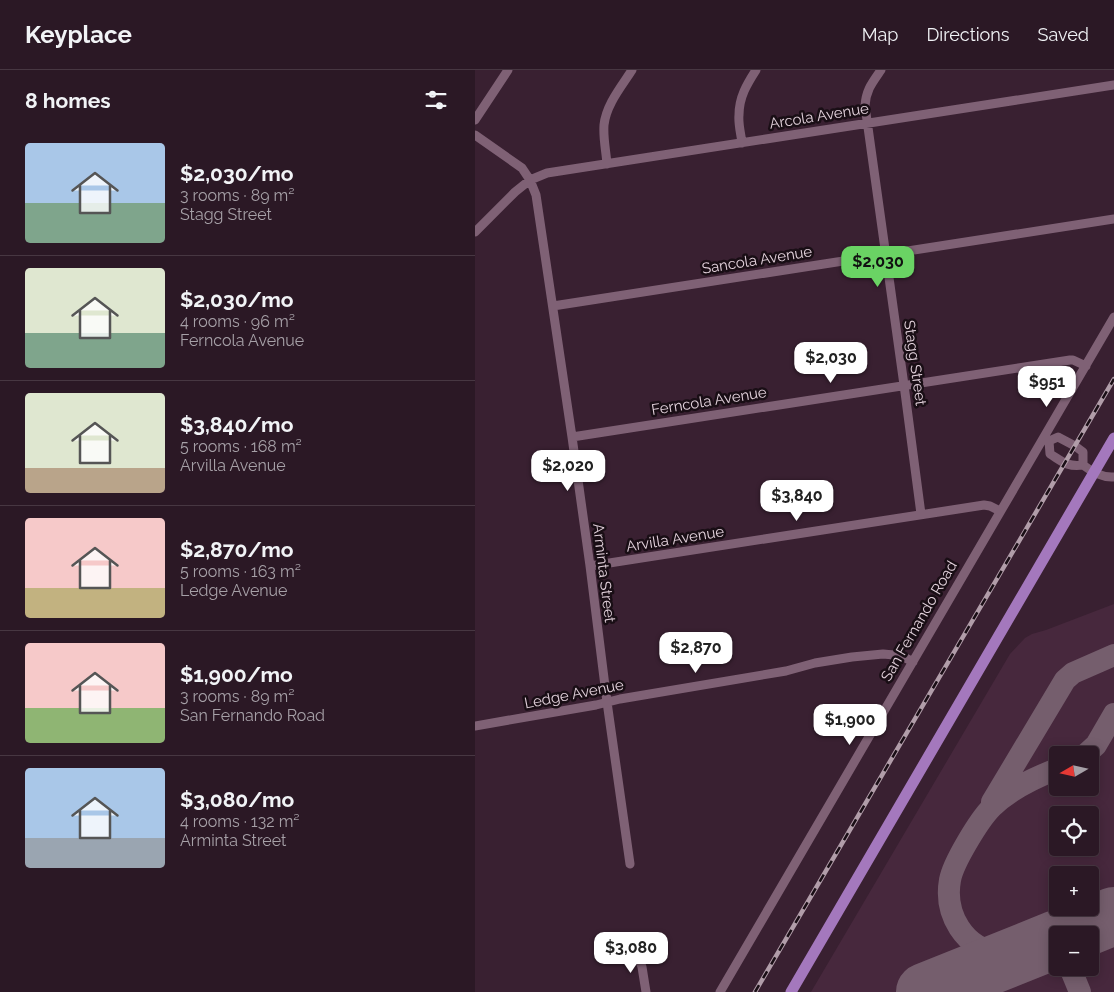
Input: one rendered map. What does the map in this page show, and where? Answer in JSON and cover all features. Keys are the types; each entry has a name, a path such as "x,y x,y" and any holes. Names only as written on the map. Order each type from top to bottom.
{"main road":[{"path":"791,992 1114,438"}],"street":[{"path":"475,120 508,70"},
{"path":"607,164 604,139 605,115 615,95 632,70"},
{"path":"742,143 738,115 741,97 756,70"},
{"name":"Stagg Street","path":"881,70 869,88 865,106 921,514"},
{"name":"Arcola Avenue","path":"475,232 515,192 531,180 547,173 1114,85"},
{"name":"Arminta Street","path":"475,135 522,168 531,180 536,195 572,437 630,864"},
{"name":"Sancola Avenue","path":"553,306 1114,219"},
{"name":"San Fernando Road","path":"720,992 1000,511 1046,439 1114,317"},
{"name":"Ferncola Avenue","path":"572,437 1070,360 1085,366"},
{"path":"1083,464 1083,452 1075,446 1058,437 1046,439 1050,454 1071,466 1083,464 1094,473 1107,478 1114,477"},
{"name":"Arvilla Avenue","path":"590,566 984,505 991,506 1000,511"},
{"name":"Ledge Avenue","path":"475,726 595,706 630,697 786,671 815,663 853,657 883,654 902,656 913,662"},
{"path":"636,950 643,967 646,992"}],"shaded area":[{"path":"1114,604 1114,992 811,992 1010,654 1025,638"}],"taxiway":[{"path":"992,802 1065,680 1073,673 1114,655"},
{"path":"1095,746 1114,714"},
{"path":"1031,950 1000,953 976,945 959,928 954,917 950,905 950,880 967,842 992,807 1023,785 1049,772"},
{"path":"974,992 990,972 1012,957"},
{"path":"1073,976 1080,992"}],"runway":[{"path":"1089,926 1114,916"},
{"path":"925,992 1049,942"}],"railway":[{"path":"755,992 1114,379"}]}
